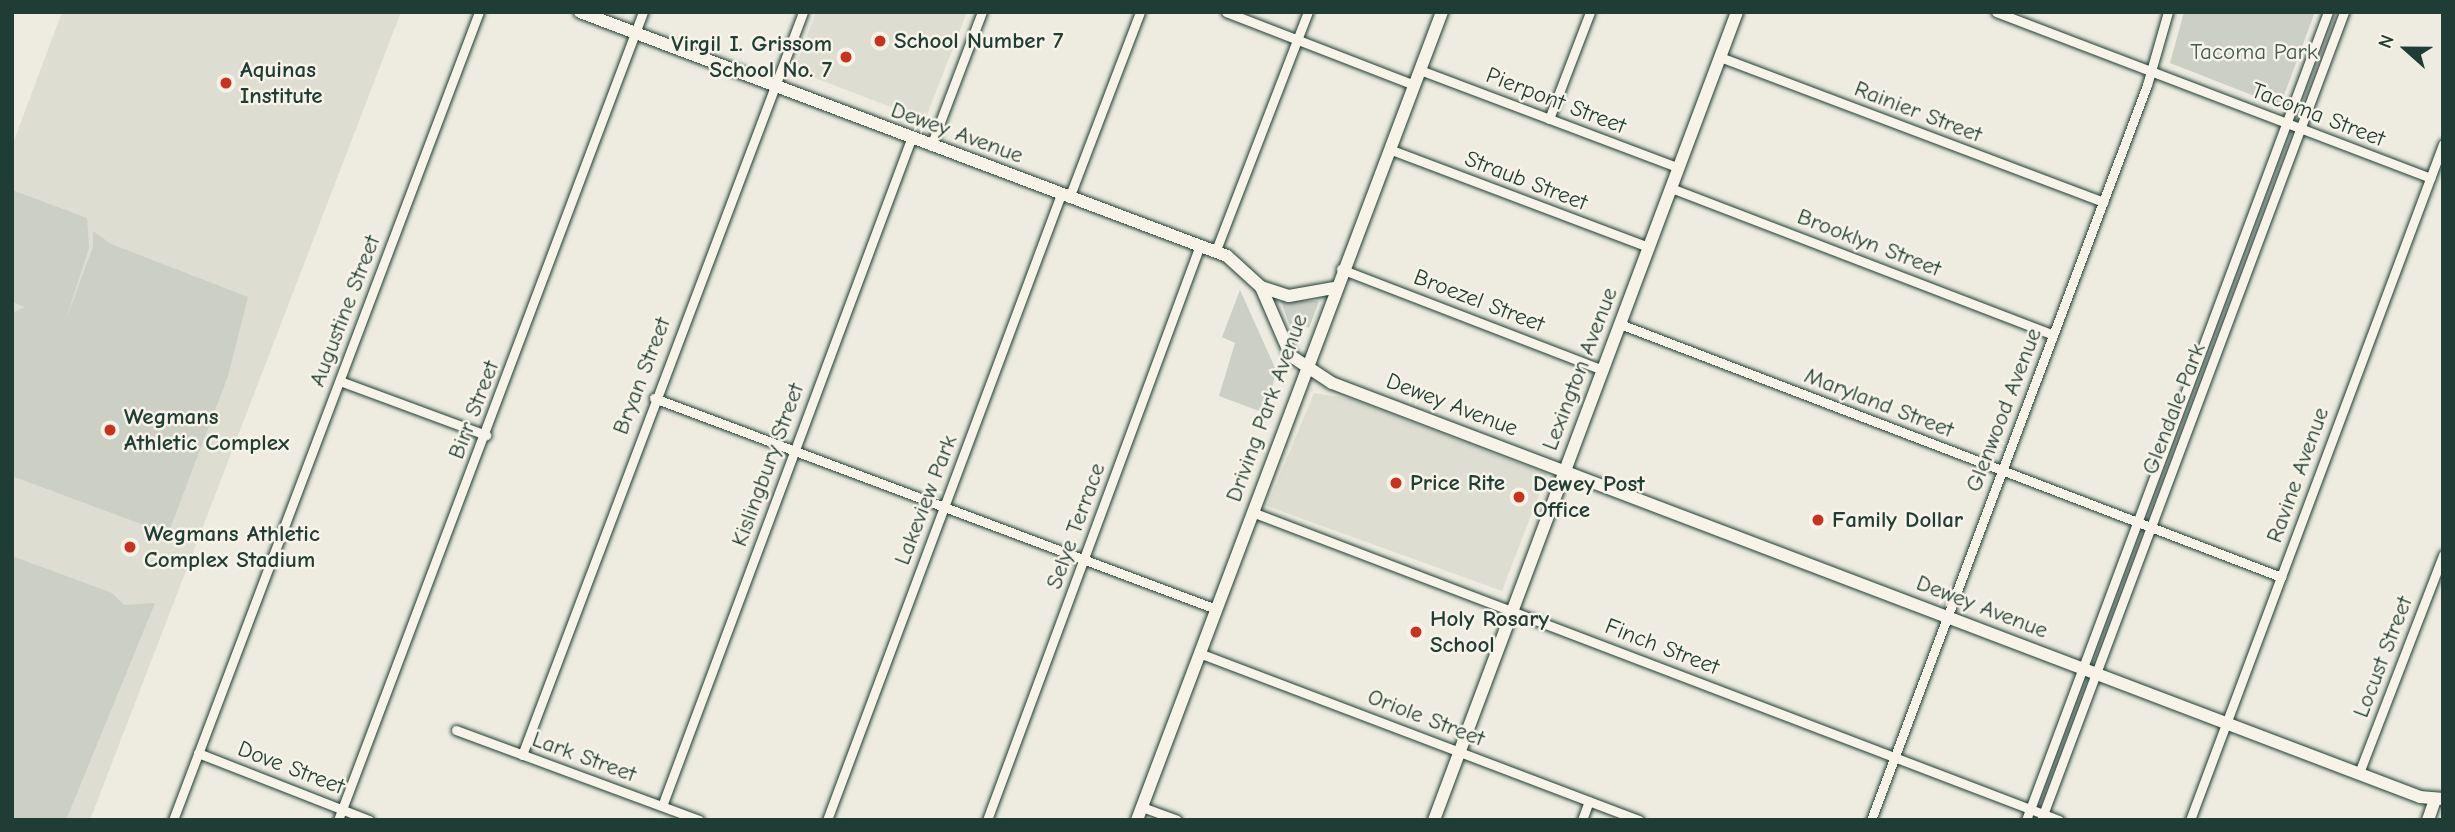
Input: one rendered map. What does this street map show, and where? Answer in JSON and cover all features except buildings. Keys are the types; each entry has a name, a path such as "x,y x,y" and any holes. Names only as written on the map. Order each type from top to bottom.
{"street":[{"name":"Augustine Street","path":"173,820 479,12"},
{"name":"Dewey Avenue","path":"580,12 911,139 1216,250 1244,267 1261,287 1285,348 1303,368 2358,774 2439,800"},
{"name":"Birr Street","path":"338,820 486,435 643,12"},
{"name":"Bryan Street","path":"522,755 654,398 803,12"},
{"path":"932,146 982,12"},
{"name":"Lakeview Park","path":"827,820 944,507 1140,12"},
{"path":"1226,12 1414,85"},
{"path":"1216,250 1308,12"},
{"name":"Driving Park Avenue","path":"1137,820 1303,368 1442,12"},
{"path":"1549,119 1590,12"},
{"name":"Lexington Avenue","path":"1434,820 1737,12"},
{"name":"Tacoma Street","path":"1996,12 2430,178"},
{"name":"Glenwood Avenue","path":"1871,820 2151,72 2168,12"},
{"name":"Glendale Park","path":"2026,820 2328,12"},
{"name":"Glendale Park","path":"2042,817 2344,12"},
{"name":"Rainier Street","path":"1720,57 2103,202"},
{"name":"Pierpont Street","path":"1420,70 1679,168"},
{"name":"Kislingbury Street","path":"662,806 911,139"},
{"name":"Ravine Avenue","path":"2190,820 2443,144"},
{"name":"Straub Street","path":"1390,149 1649,247"},
{"name":"Brooklyn Street","path":"1671,188 2053,335"},
{"name":"Selye Terrace","path":"987,820 1200,245"},
{"name":"Broezel Street","path":"1341,269 1603,370"},
{"path":"1261,287 1289,296 1334,288"},
{"name":"Maryland Street","path":"1620,324 2281,577"},
{"path":"340,381 486,435"},
{"path":"654,398 1216,609"},
{"name":"Finch Street","path":"1252,512 2030,809 2042,817 2059,820"},
{"name":"Locust Street","path":"2358,774 2443,555"},
{"name":"Oriole Street","path":"1199,653 1639,820"},
{"name":"Lark Street","path":"456,730 699,820"},
{"name":"Dove Street","path":"198,753 369,820"},
{"path":"1581,820 1589,800"},
{"path":"2428,820 2439,800"},
{"path":"1142,807 1177,820"}],"shaded area":[{"name":"Aquinas Institute","path":"62,12 401,12 90,820 12,820 12,146"},
{"name":"School Number 7","path":"816,12 967,12 925,120 794,70"},
{"path":"1314,393 1351,399 1547,474 1502,591 1267,506"}],"green space":[{"name":"Tacoma Park","path":"2184,12 2315,12 2280,106 2170,63"},
{"path":"12,190 87,218 89,248 65,322 93,247 93,231 111,244 248,297 228,376 168,534 12,476 12,313 25,307 12,302"},
{"path":"1240,290 1276,370 1267,414 1219,396 1235,343 1222,337"},
{"path":"1281,301 1319,301 1309,328 1302,325 1293,335"},
{"path":"12,556 112,593 124,605 155,603 66,820 12,820"}],"place":[{"name":"School Number 7","path":"880,41"},
{"name":"Virgil I. Grissom School No. 7","path":"846,57"},
{"name":"Aquinas Institute","path":"226,83"},
{"name":"Wegmans Athletic Complex","path":"110,430"},
{"name":"Price Rite","path":"1396,483"},
{"name":"Dewey Post Office","path":"1519,497"},
{"name":"Family Dollar","path":"1818,520"},
{"name":"Wegmans Athletic Complex Stadium","path":"130,547"},
{"name":"Holy Rosary School","path":"1416,632"}]}
